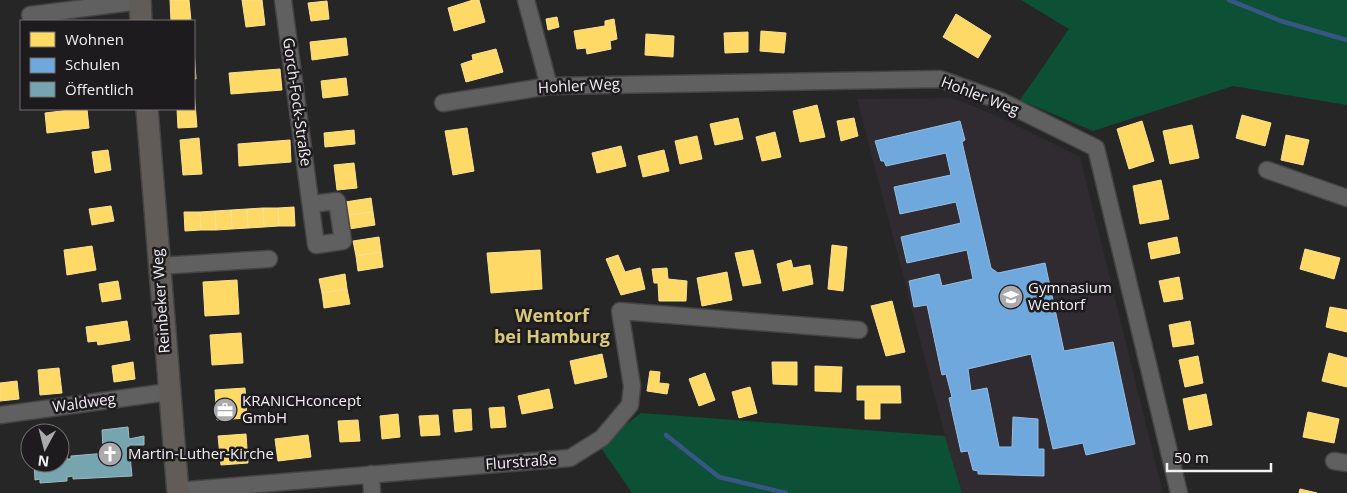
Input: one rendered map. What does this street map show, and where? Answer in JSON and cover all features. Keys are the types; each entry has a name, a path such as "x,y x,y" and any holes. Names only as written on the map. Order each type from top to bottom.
{"main road":[{"name":"Reinbeker Weg","path":"147,110 168,392 178,492"}],"street":[{"name":"Gorch-Fock-Straße","path":"283,0 312,204"},
{"path":"526,0 548,86"},
{"path":"30,14 140,7"},
{"name":"Hohler Weg","path":"443,103 548,86 940,79 1001,101 1096,148 1179,493"},
{"path":"1267,170 1347,198"},
{"path":"159,266 269,259"},
{"name":"Flurstraße","path":"178,492 570,458 602,438 630,405 632,386 620,311 859,330"},
{"name":"Waldweg","path":"0,415 168,392"},
{"path":"371,474 372,493"}],"shaded area":[{"name":"Gymnasium Wentorf","path":"952,98 993,114 1080,157 1163,493 962,493 945,436 857,99"}],"green space":[{"path":"1021,0 1347,0 1347,105 1233,86 1093,131 1020,100 1069,29"},
{"path":"641,413 945,436 962,493 632,493 599,445"}],"building: Wohnen":[{"path":"170,0 189,0 191,20 171,20"},
{"path":"242,0 262,0 265,25 246,27"},
{"path":"479,0 485,22 454,31 448,8"},
{"path":"327,1 329,19 311,21 308,3"},
{"path":"956,14 991,36 978,58 943,37"},
{"path":"557,17 559,27 548,30 546,19"},
{"path":"614,19 617,39 610,41 611,49 587,54 586,48 577,49 574,31 605,26 605,21"},
{"path":"761,31 786,33 784,53 760,51"},
{"path":"748,32 748,52 725,53 724,33"},
{"path":"646,34 674,36 673,57 645,55"},
{"path":"346,38 348,55 312,60 310,42"},
{"path":"496,49 503,72 466,82 461,64 473,60 472,55"},
{"path":"280,69 282,90 231,94 229,73"},
{"path":"346,78 348,95 323,98 321,81"},
{"path":"195,103 197,127 178,128 177,110 195,110"},
{"path":"817,105 825,137 800,142 793,111"},
{"path":"87,110 89,128 47,133 45,113"},
{"path":"1242,115 1271,123 1265,146 1236,138"},
{"path":"738,118 743,139 715,145 710,124"},
{"path":"854,118 858,136 841,141 837,121"},
{"path":"1142,121 1154,161 1129,169 1117,129"},
{"path":"1192,125 1199,158 1170,164 1163,131"},
{"path":"467,128 474,171 453,175 445,131"},
{"path":"354,130 355,144 325,147 324,133"},
{"path":"775,132 781,157 762,161 756,137"},
{"path":"1286,135 1309,140 1303,165 1281,160"},
{"path":"697,136 702,159 680,164 675,141"},
{"path":"199,138 202,174 183,175 180,140"},
{"path":"290,140 291,162 239,166 238,144"},
{"path":"621,146 626,166 597,173 592,153"},
{"path":"108,150 111,170 95,173 92,152"},
{"path":"664,150 669,171 643,177 638,156"},
{"path":"354,163 357,188 337,190 334,165"},
{"path":"1161,180 1169,219 1140,224 1133,186"},
{"path":"371,198 373,212 347,215 345,202"},
{"path":"111,206 114,221 92,225 89,209"},
{"path":"294,207 295,226 279,226 278,208"},
{"path":"263,208 264,227 248,228 247,209"},
{"path":"263,208 278,208 279,226 264,227"},
{"path":"247,209 248,228 232,229 231,210"},
{"path":"231,210 232,229 216,230 215,211"},
{"path":"215,211 216,230 201,230 200,212"},
{"path":"184,212 200,212 201,230 185,231"},
{"path":"373,212 375,225 349,229 347,215"},
{"path":"379,237 381,252 356,256 353,241"},
{"path":"1177,237 1180,253 1151,259 1148,243"},
{"path":"832,245 847,247 843,291 828,289"},
{"path":"92,246 96,270 67,275 64,250"},
{"path":"1305,249 1340,258 1334,279 1300,269"},
{"path":"540,250 542,289 491,293 487,253"},
{"path":"753,250 761,283 743,286 735,253"},
{"path":"381,252 383,267 358,271 356,256"},
{"path":"618,255 625,272 640,268 645,289 621,295 606,259"},
{"path":"791,260 793,268 810,265 813,284 783,291 777,264"},
{"path":"667,268 668,279 687,281 686,301 659,301 658,283 654,283 652,269"},
{"path":"727,272 732,300 702,306 697,278"},
{"path":"345,274 347,289 322,293 319,279"},
{"path":"1179,277 1183,299 1164,302 1159,281"},
{"path":"237,280 239,314 205,316 203,282"},
{"path":"118,281 121,299 102,302 99,284"},
{"path":"347,289 350,304 324,308 322,293"},
{"path":"892,301 905,352 886,356 871,306"},
{"path":"1330,307 1347,310 1347,332 1326,327"},
{"path":"127,321 130,340 98,345 97,341 88,342 86,327"},
{"path":"1190,321 1194,344 1173,347 1169,325"},
{"path":"241,333 243,363 212,365 210,335"},
{"path":"1329,353 1347,358 1347,387 1322,381"},
{"path":"602,354 607,377 575,384 570,361"},
{"path":"1198,356 1203,383 1185,387 1179,360"},
{"path":"133,362 135,379 114,382 112,366"},
{"path":"772,362 797,362 797,385 773,384"},
{"path":"815,366 842,367 841,392 815,391"},
{"path":"59,368 62,393 40,395 38,370"},
{"path":"650,371 660,372 659,383 669,384 667,394 647,391"},
{"path":"705,373 715,400 699,406 689,379"},
{"path":"17,381 19,399 0,401 0,383"},
{"path":"857,386 900,386 901,403 880,403 880,419 865,419 865,400 857,400"},
{"path":"750,387 757,413 739,418 732,392"},
{"path":"245,388 247,418 217,420 215,390"},
{"path":"549,389 553,408 522,414 518,396"},
{"path":"1206,394 1212,425 1189,430 1183,399"},
{"path":"504,407 506,427 491,428 489,408"},
{"path":"471,409 472,430 455,432 453,410"},
{"path":"1308,412 1339,419 1334,443 1303,437"},
{"path":"398,414 400,437 382,439 380,416"},
{"path":"438,415 440,435 421,436 419,416"},
{"path":"358,420 360,441 340,442 338,421"},
{"path":"246,434 248,463 221,465 218,436"},
{"path":"308,435 311,457 278,461 275,439"},
{"path":"1300,489 1317,493 1299,493"}],"building: Schulen":[{"name":"Gymnasium Wentorf","path":"960,121 965,140 962,142 991,268 998,273 1045,263 1064,351 1113,342 1135,444 1086,455 1083,443 1053,449 1031,354 968,369 971,391 987,388 999,447 1012,447 1013,417 1038,419 1038,449 1044,449 1044,476 978,474 978,471 973,470 968,451 961,452 949,398 952,397 946,374 942,375 927,305 914,307 909,281 939,274 942,286 973,279 967,250 907,263 901,237 961,223 956,202 900,214 894,187 951,175 946,153 886,166 884,161 881,161 875,141"}],"building: Öffentlich":[{"name":"Martin-Luther-Kirche","path":"128,427 129,439 144,436 144,445 129,445 132,476 73,479 73,476 67,477 67,481 40,483 40,479 35,480 35,473 70,473 71,456 107,453 106,448 103,449 102,430"}],"waterway":[{"path":"1229,0 1281,21 1347,40"},
{"path":"666,435 719,477 786,493"}],"place":[{"name":"Gymnasium Wentorf","path":"1011,297"},
{"name":"KRANICHconcept GmbH","path":"225,410"},
{"name":"Martin-Luther-Kirche","path":"110,454"}],"district":[{"name":"Wentorf bei Hamburg","path":"552,326"}]}
